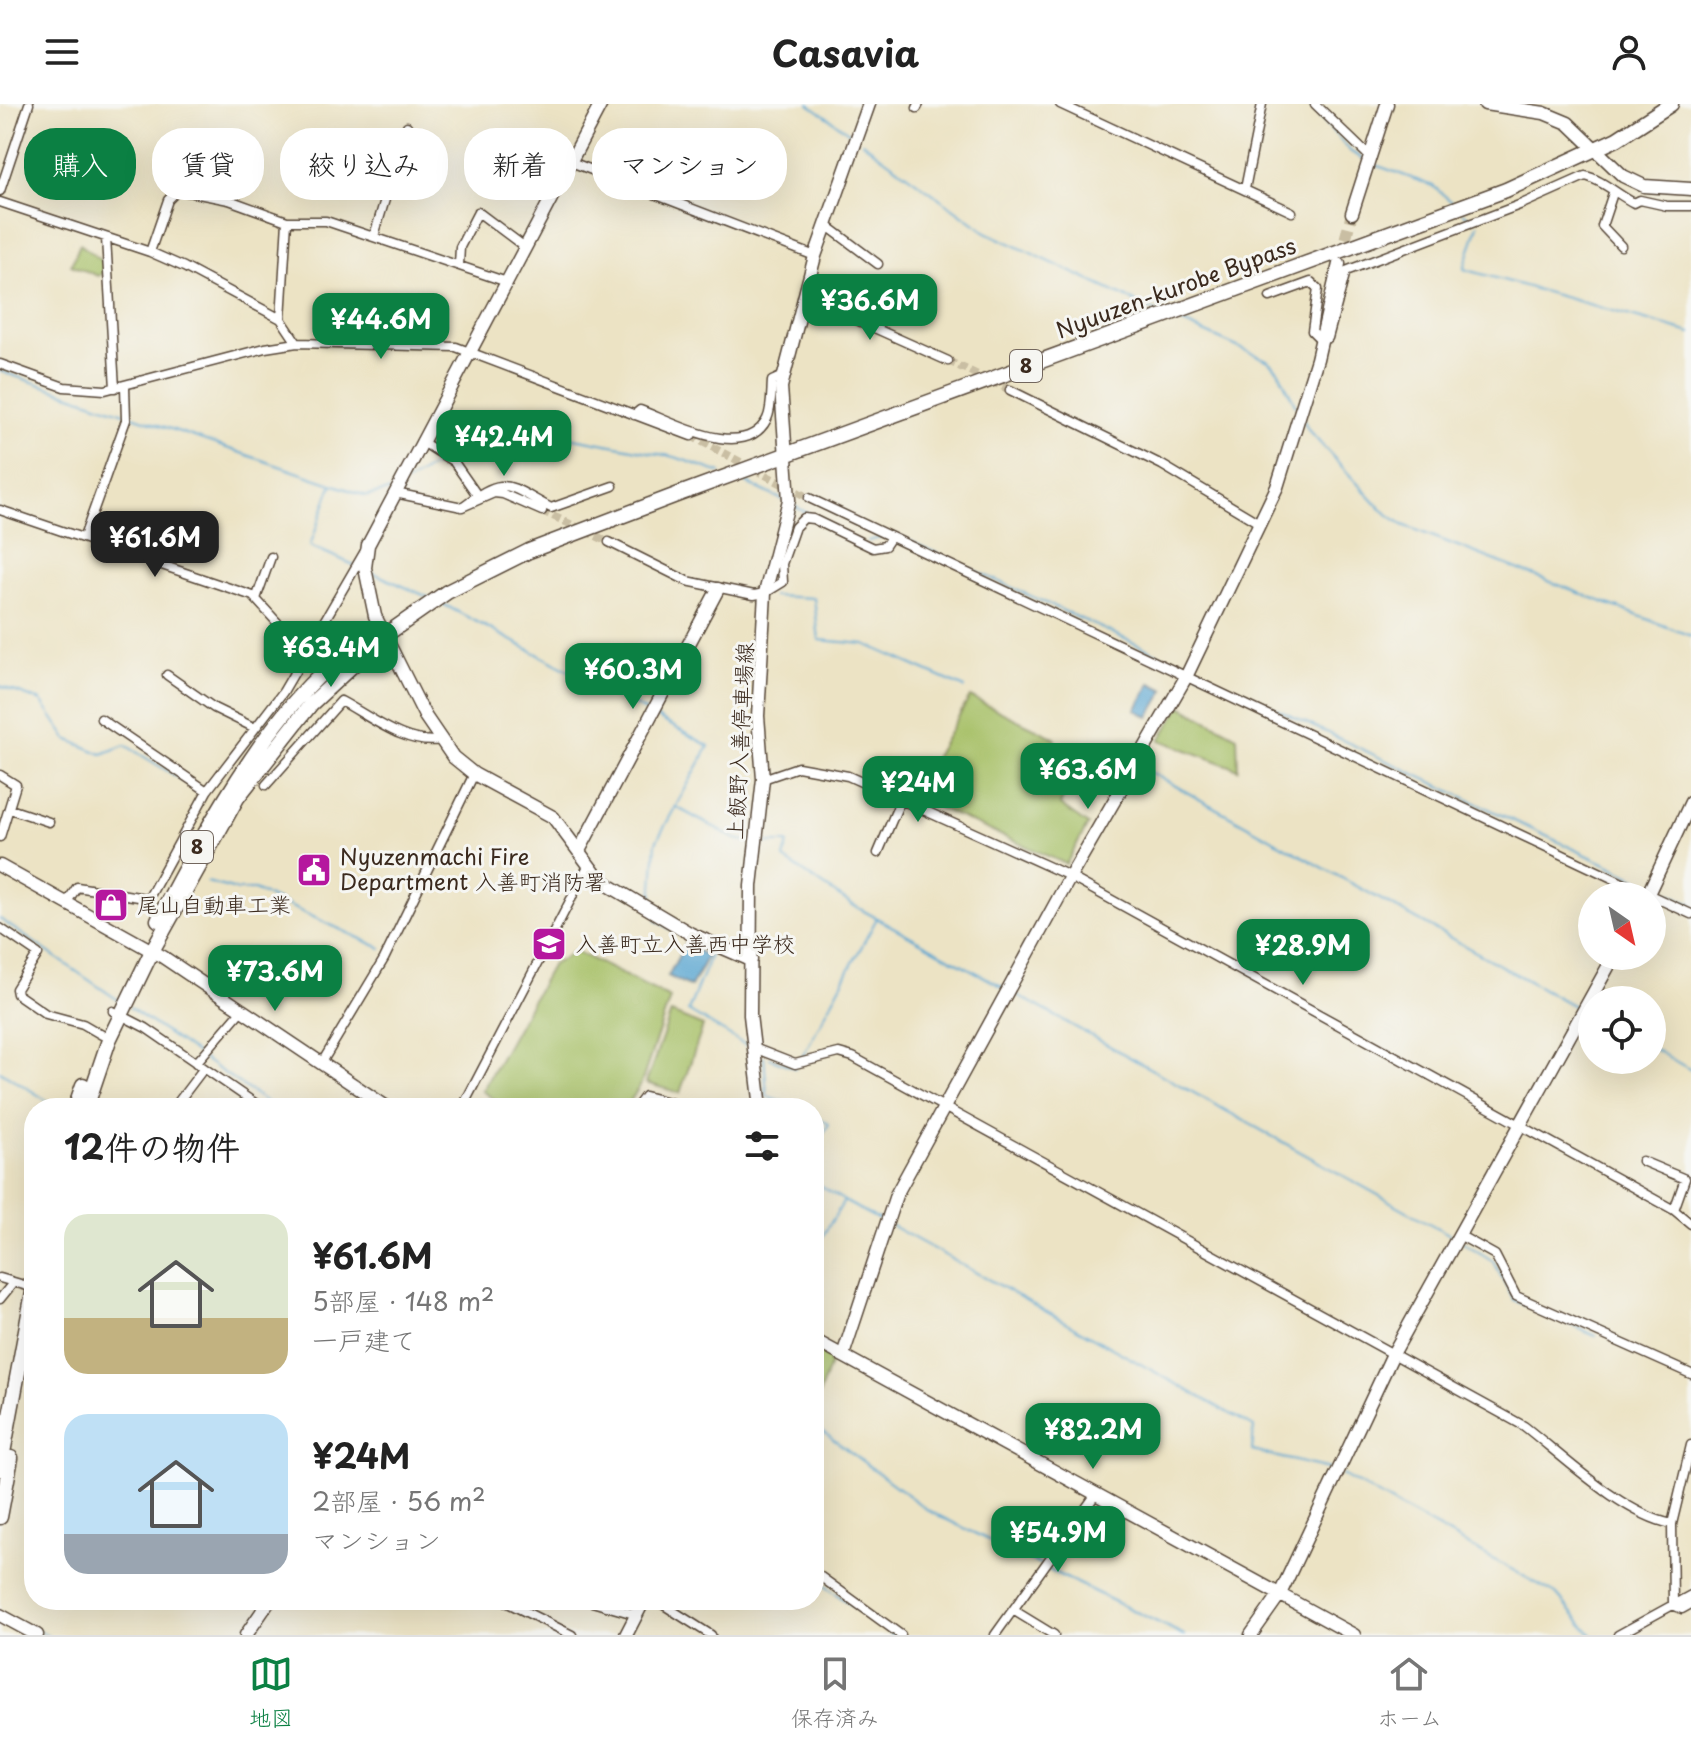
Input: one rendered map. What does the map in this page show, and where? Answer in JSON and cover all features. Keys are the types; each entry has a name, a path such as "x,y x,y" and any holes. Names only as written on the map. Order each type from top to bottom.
{"highway":[{"name":"Nyuuzen-kurobe Bypass","path":"384,636 447,592 529,551 1506,190 1594,150 1671,104"},
{"name":"8","path":"89,1098 117,1014 228,791 264,743 331,667 357,645 384,636"},
{"name":"8","path":"79,1098 102,1035 117,1014"},
{"path":"0,1469 24,1341"},
{"path":"0,1517 24,1389"}],"street":[{"path":"0,191 29,104"},
{"name":"上飯野入善停車場線","path":"760,1098 750,1015 751,886 763,779 758,716 765,593 789,500 784,456 783,376 815,256 869,104"},
{"path":"1060,104 1292,212"},
{"path":"1245,189 1262,104"},
{"path":"1315,104 1369,156"},
{"path":"1352,213 1387,104"},
{"path":"1485,104 1544,113 1568,123 1623,176 1644,186 1691,189"},
{"path":"576,151 597,105"},
{"path":"374,236 407,126"},
{"path":"576,164 815,256"},
{"path":"1321,340 1328,338 1346,271 1522,204 1585,176 1596,178 1613,193 1634,203 1640,200 1667,206 1691,206"},
{"path":"150,252 168,200 178,190 229,200 287,221 326,221 507,282"},
{"path":"1613,193 1602,226 1621,246"},
{"path":"67,902 77,887 145,898 151,894 207,791 307,655 551,200"},
{"path":"0,202 150,252 281,319 297,343"},
{"path":"459,265 460,247 478,212 526,248"},
{"path":"281,319 287,221"},
{"path":"826,225 878,264"},
{"path":"106,238 115,388"},
{"path":"843,1355 896,1195 1070,877 1186,677 1259,523 1292,446 1339,264"},
{"path":"1270,297 1311,282 1318,289 1312,331 1321,340"},
{"path":"803,296 948,361"},
{"path":"0,364 64,387 115,388 265,348 297,343 456,347 691,436"},
{"path":"634,415 640,410 727,442 756,432 768,417 772,381 783,376"},
{"path":"84,537 126,420 125,386"},
{"path":"1010,390 1162,465 1259,523"},
{"path":"421,441 454,462 477,495"},
{"path":"462,507 497,485 509,487 551,508 613,486"},
{"path":"395,493 462,507 494,493 542,511"},
{"path":"809,498 1620,882"},
{"path":"0,510 256,599 307,655"},
{"path":"609,542 687,581 718,589 765,593 783,582 782,564 795,527 804,518 813,519 873,548 885,546 891,537"},
{"path":"368,545 368,593 384,636 440,740 453,757 474,774 553,817 580,849 597,876 691,934 751,960"},
{"path":"256,599 271,557"},
{"path":"580,849 718,589"},
{"path":"167,675 214,708 253,727"},
{"path":"266,785 341,701 411,739 424,743 440,740"},
{"path":"101,719 207,791"},
{"path":"763,779 798,767 848,776 1070,877 1674,1210 1691,1224"},
{"path":"321,1064 384,959 474,774"},
{"path":"0,775 14,780 16,785 0,837"},
{"path":"878,853 901,799"},
{"path":"1656,882 1691,802"},
{"path":"10,809 49,822"},
{"path":"467,1098 589,864"},
{"path":"0,866 148,948 373,1098"},
{"path":"1666,903 1691,914"},
{"path":"0,928 38,954 16,989 17,994 46,1014 83,1024 102,1035"},
{"path":"1251,1635 1280,1594 1393,1354 1606,970"},
{"path":"181,1098 200,1065 240,1012"},
{"path":"117,1014 248,1098"},
{"path":"754,1048 795,1064 839,1053 853,1057 1524,1426 1608,1492 1656,1521 1672,1524"},
{"path":"1642,1161 1685,1179 1674,1210"},
{"path":"1459,1235 1495,1255 1516,1296 1691,1374"},
{"path":"0,1278 24,1286"},
{"path":"0,1299 13,1283"},
{"path":"824,1345 1354,1635"},
{"path":"1673,1605 1672,1524 1691,1445"},
{"path":"995,1635 1096,1494"},
{"path":"824,1579 901,1635"},
{"path":"1618,1635 1691,1595"},
{"path":"1673,1605 1682,1609 1691,1604"},
{"path":"246,1635 263,1610"},
{"path":"522,1610 572,1635"},
{"path":"620,1610 634,1614"},
{"path":"626,1635 637,1610"},
{"path":"672,1610 711,1635"},
{"path":"1013,1610 1054,1635"},
{"path":"0,1615 37,1635"}],"green space":[{"path":"80,244 103,262 104,273 98,276 71,265"},
{"path":"970,697 1055,738 1068,787 1060,805 1088,825 1066,864 923,801 917,787"},
{"path":"1181,706 1237,736 1238,769 1160,740"},
{"path":"575,951 670,998 641,1084 632,1098 492,1098 482,1091 551,966"},
{"path":"671,1013 703,1026 680,1093 646,1083"},
{"path":"824,1354 832,1358 824,1381"}],"water":[{"path":"1151,683 1165,690 1149,717 1136,710"},
{"path":"685,944 707,956 691,987 668,976"}],"waterway":[{"path":"809,104 854,136"},
{"path":"1309,104 1351,152 1364,159"},
{"path":"862,142 986,232 1157,312"},
{"path":"1373,164 1433,186 1452,202"},
{"path":"1463,212 1474,221"},
{"path":"1478,225 1464,269 1691,333"},
{"path":"1174,319 1267,360 1278,370 1296,406"},
{"path":"0,371 124,413"},
{"path":"130,415 367,496 389,491"},
{"path":"1303,419 1309,431 1381,509 1403,525 1691,636"},
{"path":"450,455 486,430 511,426 675,457 721,473"},
{"path":"406,483 444,459"},
{"path":"738,479 783,500"},
{"path":"332,485 310,546 354,565"},
{"path":"792,505 811,515"},
{"path":"894,534 1187,667"},
{"path":"868,541 884,537"},
{"path":"371,572 428,597"},
{"path":"773,596 814,598 819,640 865,644 965,688"},
{"path":"441,603 647,712"},
{"path":"1196,671 1644,882"},
{"path":"0,686 41,701 67,739 102,754 125,745 200,791"},
{"path":"652,903 656,842 709,746 656,717"},
{"path":"1143,768 1578,1008"},
{"path":"676,807 735,839 750,842"},
{"path":"760,843 788,843 784,859 851,904 1003,987"},
{"path":"207,882 236,890 254,890 381,948"},
{"path":"1666,892 1691,904"},
{"path":"801,1059 877,918"},
{"path":"0,919 121,1002"},
{"path":"655,920 674,931"},
{"path":"697,943 712,951 688,1011 747,1046"},
{"path":"1012,992 1454,1237"},
{"path":"130,1008 197,1054"},
{"path":"764,1056 767,1096 773,1098"},
{"path":"1666,1056 1691,1070"},
{"path":"202,1058 260,1098"},
{"path":"770,1058 795,1068"},
{"path":"0,1071 43,1098"},
{"path":"824,1121 829,1124 824,1132"},
{"path":"824,1188 843,1200"},
{"path":"824,1234 844,1201 883,1222"},
{"path":"892,1226 1254,1427 1252,1451 1333,1470"},
{"path":"1463,1242 1493,1261 1514,1300 1596,1336"},
{"path":"1660,1365 1691,1380"},
{"path":"824,1432 929,1511 1040,1565"},
{"path":"1342,1475 1556,1594 1592,1635"},
{"path":"1045,1568 1184,1635"},
{"path":"824,1585 893,1635"},
{"path":"40,1631 47,1635"}],"tunnel":[{"path":"1341,256 1352,213"},
{"path":"948,361 1010,390"},
{"path":"691,436 809,498"},
{"path":"542,511 609,542"}],"place":[{"name":"Nyuzenmachi Fire Department 入善町消防署","path":"314,870"},
{"name":"尾山自動車工業","path":"111,905"},
{"name":"入善町立入善西中学校","path":"549,944"}]}
